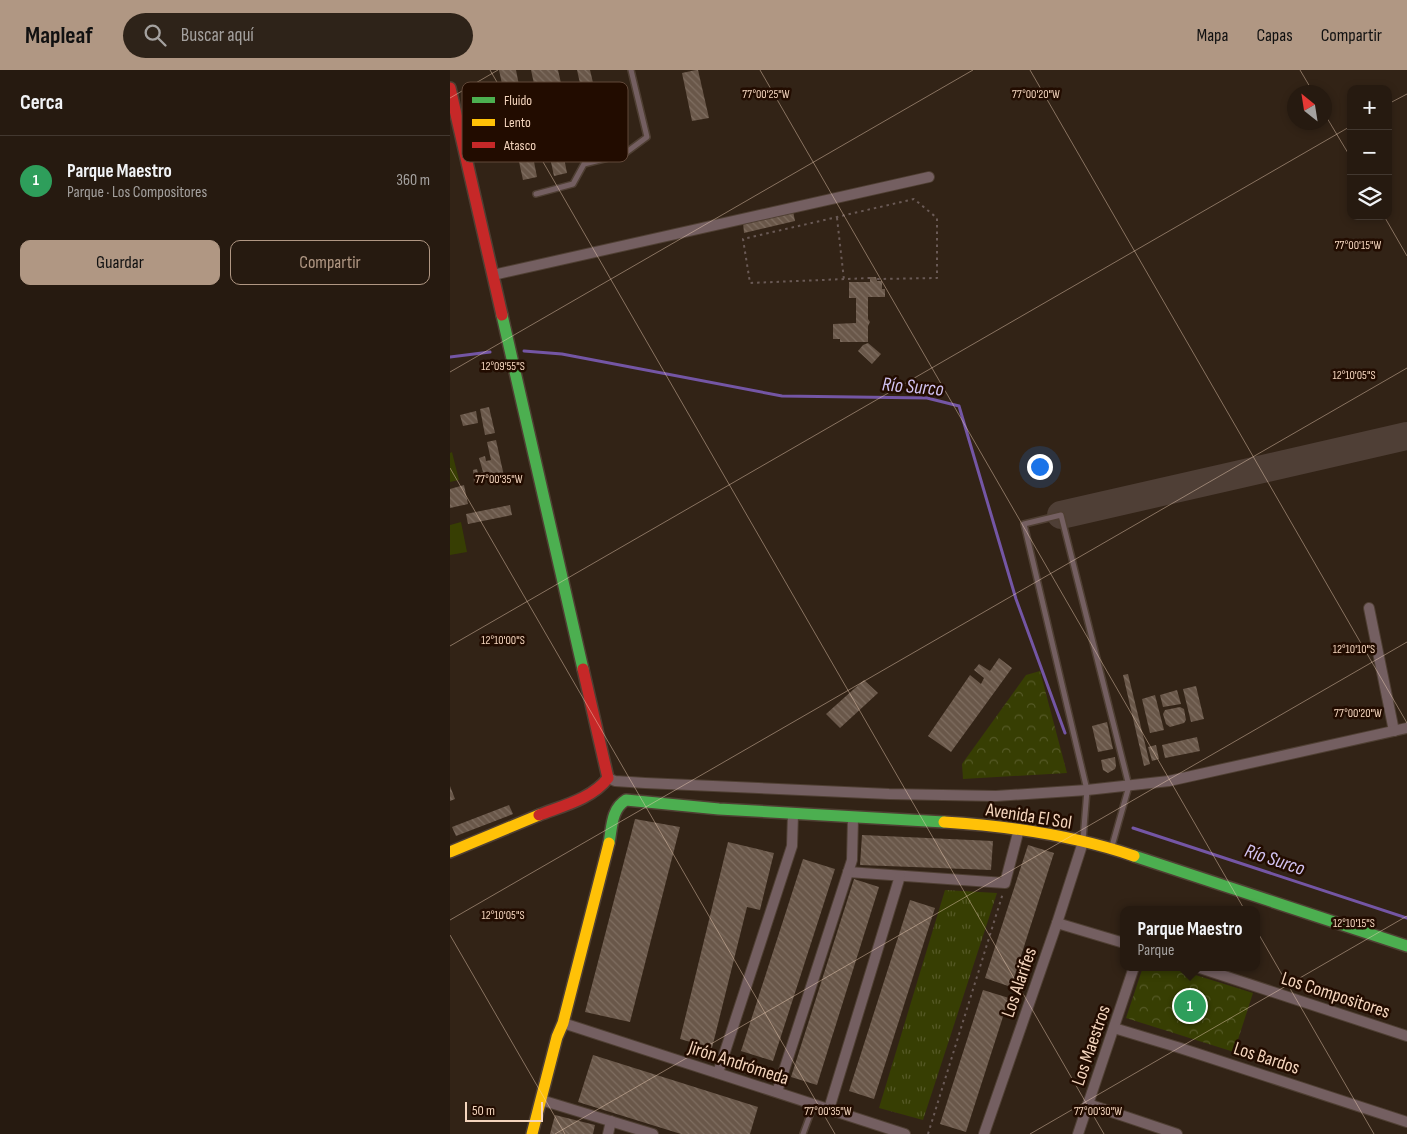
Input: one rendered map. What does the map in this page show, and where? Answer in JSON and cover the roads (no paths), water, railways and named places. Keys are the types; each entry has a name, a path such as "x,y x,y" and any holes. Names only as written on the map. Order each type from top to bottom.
{"street":[{"path":"450,88 462,141"},
{"path":"450,852 590,794 602,788 608,778 467,162"},
{"path":"492,275 929,177"},
{"path":"1368,608 1394,731"},
{"path":"608,778 615,781 645,783 889,794 996,796 1087,790 1169,781 1407,728"},
{"name":"Avenida El Sol","path":"563,1023 610,842 615,811 620,803 630,800 702,808 988,825 1019,829 1111,848 1407,946"},
{"path":"718,1073 792,846 793,814"},
{"path":"777,1092 852,860 853,818"},
{"path":"848,872 1006,883 1019,829"},
{"name":"Los Alarifes","path":"984,1134 1083,842"},
{"path":"829,1109 900,876"},
{"path":"1057,923 1120,943"},
{"name":"Los Maestros","path":"1078,1134 1133,971"},
{"name":"Los Compositores","path":"1209,971 1407,1036"},
{"path":"532,1134 557,1037 563,1023"},
{"name":"Jirón Andrómeda","path":"563,1023 905,1134"},
{"name":"Los Bardos","path":"1114,1028 1177,1046 1407,1122"},
{"path":"541,1100 653,1134"},
{"path":"1088,1104 1177,1134"},
{"path":"608,1134 611,1122"}],"lane":[{"path":"628,151 647,137 631,70"},
{"path":"536,194 574,184 584,164 592,162"},
{"path":"1083,842 1087,790 1024,524 1061,515 1129,786 1111,848"},
{"path":"803,1134 814,1104"}],"waterway":[{"name":"Río Surco","path":"524,351 562,354 782,396 927,398 959,406 1016,599 1065,733"},
{"name":"Río Surco","path":"450,357 490,352"},
{"name":"Río Surco","path":"1133,828 1407,918"}],"place":[{"name":"Parque Maestro","path":"1190,1006"}]}
